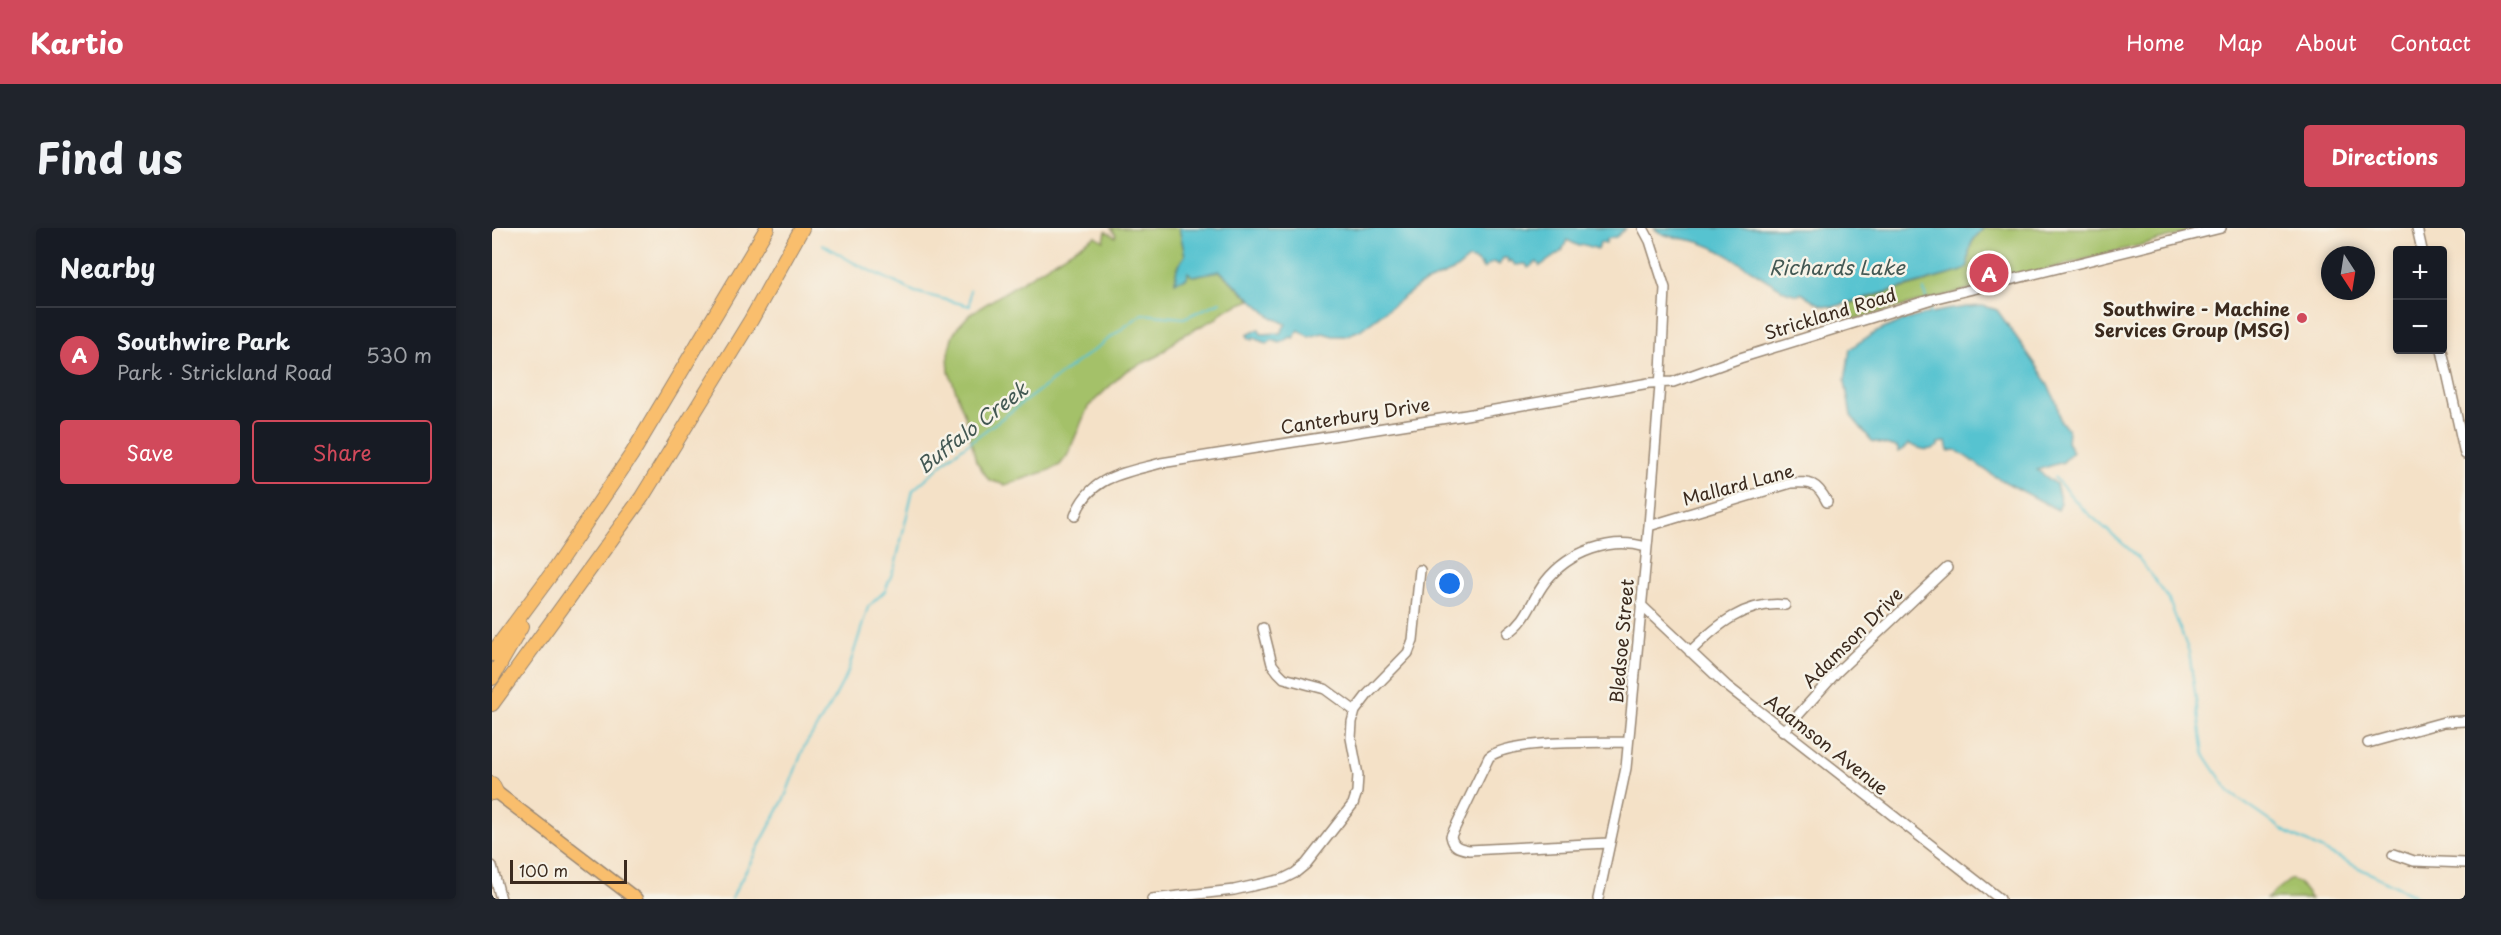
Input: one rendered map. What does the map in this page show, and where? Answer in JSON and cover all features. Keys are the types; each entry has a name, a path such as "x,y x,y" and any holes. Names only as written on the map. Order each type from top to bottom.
{"highway":[{"path":"492,654 547,580 632,454 767,228"},
{"path":"492,704 642,497 751,320 802,228"},
{"path":"492,678 547,580"}],"main road":[{"path":"493,792 636,899"}],"street":[{"name":"Bledsoe Street","path":"1598,899 1626,768 1660,383 1665,288 1650,241 1643,228"},
{"name":"Strickland Road","path":"1660,383 1673,382 1740,358 1932,299 2221,228"},
{"path":"2417,228 2421,246"},
{"path":"2443,354 2465,454"},
{"name":"Canterbury Drive","path":"1075,516 1080,500 1094,487 1112,477 1161,463 1660,383"},
{"name":"Mallard Lane","path":"1649,526 1791,483 1809,482 1820,489 1827,502"},
{"path":"1508,633 1521,625 1545,582 1556,570 1575,556 1597,547 1620,543 1632,543 1646,548"},
{"name":"Adamson Drive","path":"1783,732 1836,673 1947,568"},
{"path":"1152,899 1208,896 1283,879 1306,864 1353,804 1357,792 1358,775 1351,738 1355,711 1368,694 1408,653 1413,640 1420,570"},
{"path":"1690,652 1730,616 1771,603 1785,605"},
{"name":"Adamson Avenue","path":"1641,605 1727,686 1783,732 2000,899"},
{"path":"1263,628 1272,664 1284,678 1325,689 1355,711"},
{"path":"2368,743 2444,722 2465,721"},
{"path":"1609,843 1469,850 1458,848 1452,843 1451,836 1489,757 1497,751 1507,748 1558,744 1628,742"},
{"path":"2394,854 2414,861 2465,862"},
{"path":"492,866 501,899"}],"green space":[{"path":"1111,228 1179,228 1185,255 1177,268 1175,282 1188,272 1195,276 1218,270 1251,300 1225,310 1217,318 1180,337 1158,356 1126,371 1088,407 1067,456 1060,465 1005,485 989,480 976,461 965,416 949,372 948,354 952,337 970,314 1095,236 1104,241 1106,231 1115,237"},
{"path":"1984,228 2207,228 1853,319 1848,304 1962,271 1968,266 1973,241"},
{"path":"2291,879 2299,883 2311,899 2266,899"}],"water":[{"path":"1179,228 1626,228 1616,237 1607,239 1606,243 1600,242 1598,249 1585,245 1579,246 1567,240 1562,251 1540,266 1537,262 1528,268 1526,264 1515,265 1511,260 1508,262 1507,258 1503,258 1499,265 1493,262 1483,269 1481,266 1483,264 1480,265 1469,259 1455,270 1420,285 1360,330 1345,336 1323,333 1309,337 1299,330 1293,338 1280,343 1272,340 1267,344 1253,337 1253,340 1247,335 1259,329 1261,334 1280,333 1286,324 1270,316 1220,271 1192,276 1188,272 1187,278 1175,282 1177,268 1185,255"},
{"name":"Richards Lake","path":"1654,228 1984,228 1975,237 1970,249 1968,266 1962,271 1833,307 1821,305 1801,293 1798,295 1787,292 1710,246 1669,236"},
{"path":"1983,306 1997,310 2041,372 2057,403 2060,420 2068,430 2067,442 2073,452 2063,462 2037,470 2056,484 2061,503 2058,510 1996,477 1956,450 1948,451 1946,442 1938,443 1935,448 1927,449 1909,444 1899,452 1897,447 1872,441 1851,416 1845,381 1850,349 1880,331 1913,318 1948,310"}],"waterway":[{"path":"822,244 854,263 915,292 970,306 970,290"},
{"path":"1924,290 1926,298"},
{"name":"Buffalo Creek","path":"731,899 785,797 804,747 847,674 868,607 885,591 895,566 913,490 955,453 1142,314 1184,318 1220,302"},
{"path":"1928,303 1931,315"},
{"path":"2054,477 2082,508 2137,556 2168,598 2189,652 2204,754 2230,793 2286,832 2422,899"}],"place":[{"name":"Southwire Park","path":"1989,273"},
{"name":"Southwire - Machine Services Group (MSG)","path":"2302,318"}]}
